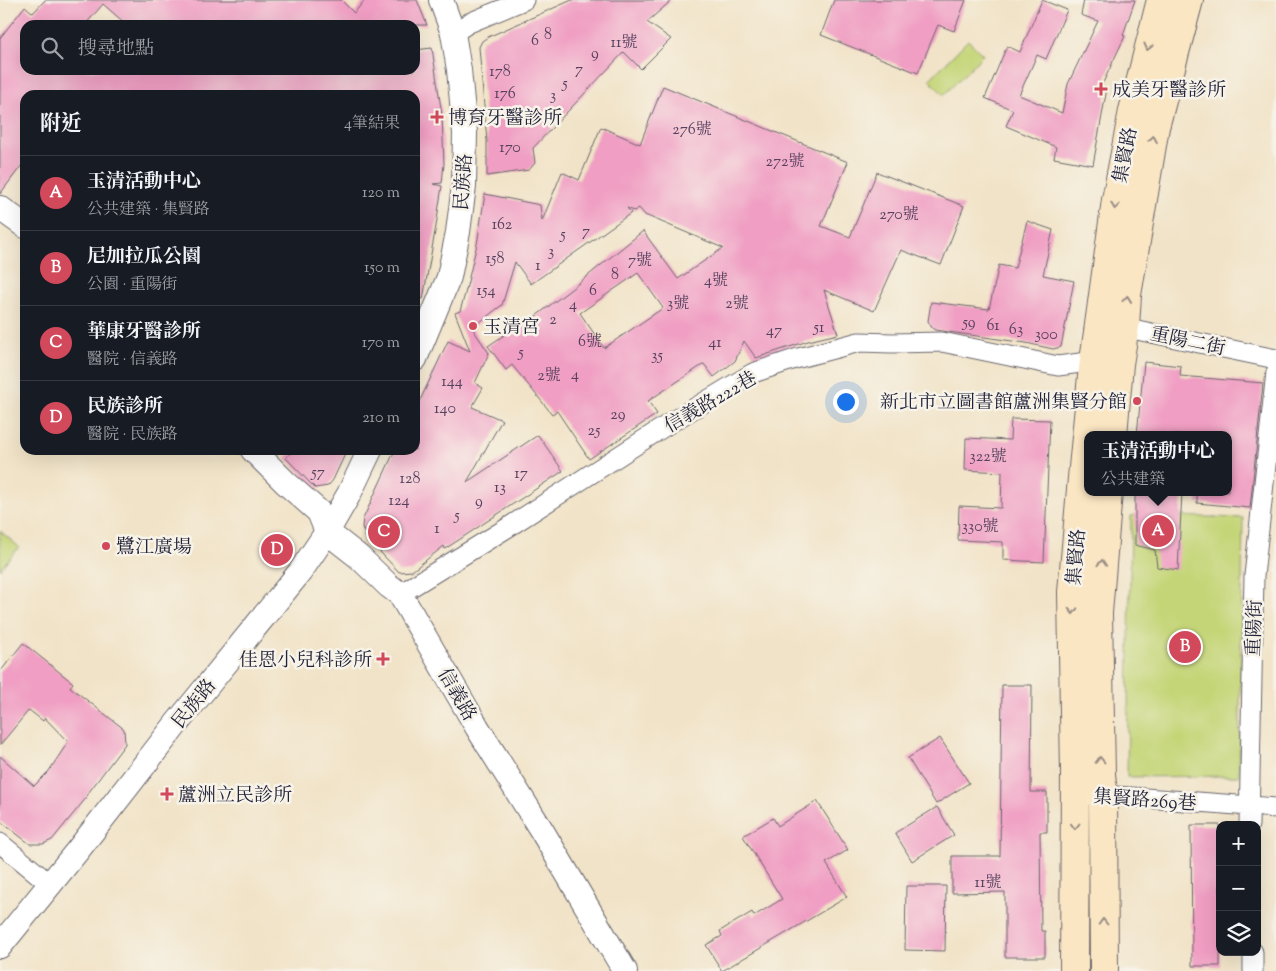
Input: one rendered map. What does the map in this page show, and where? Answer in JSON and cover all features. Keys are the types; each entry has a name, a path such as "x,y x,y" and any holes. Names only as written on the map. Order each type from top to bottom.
{"main road":[{"name":"集賢路","path":"1092,431 1107,362 1112,324 1117,191 1133,111 1161,0"},
{"name":"集賢路","path":"1112,324 1127,295 1155,127 1189,0"},
{"name":"集賢路","path":"1107,362 1113,431"},
{"name":"集賢路","path":"1074,971 1075,794 1072,592 1084,469"},
{"name":"集賢路","path":"1104,971 1103,795 1100,764 1098,613 1108,496"}],"street":[{"name":"民族路","path":"420,347 449,277 464,186 465,133 459,70 453,33 441,0"},
{"path":"453,33 469,23 524,0"},
{"path":"0,208 20,222"},
{"name":"重陽二街","path":"1112,324 1276,359"},
{"name":"信義路222巷","path":"400,594 515,523 674,420 753,373 786,362 859,342 892,344 942,342 1058,366 1107,362"},
{"name":"重陽街","path":"1248,816 1254,576 1276,372"},
{"name":"信義路","path":"259,455 286,483 319,512 327,532 359,556 389,586 400,594 477,727 542,831 625,971"},
{"name":"民族路","path":"0,946 300,572 327,532 349,494 368,455"},
{"name":"集賢路269巷","path":"1075,794 1103,795 1248,816 1276,808"},
{"path":"0,843 50,884"},
{"path":"1253,956 1253,971"}],"green space":[{"path":"968,40 983,55 944,95 929,80"},
{"path":"1131,516 1243,518 1239,776 1127,777"},
{"path":"0,531 19,547 0,569"}],"building":[{"path":"45,0 341,0 354,13 365,0 417,0 427,25 420,25 420,20 121,20 103,4 89,20 20,20 20,75 420,75 420,49 432,48 442,115 444,164 442,183 433,184 442,186 423,299 420,299 420,90 20,90 20,168 0,194 0,38 25,6 33,13"},
{"path":"572,0 672,0 647,22 671,39 641,69 624,52 533,148 535,163 529,170 487,176 487,141 479,47 482,41 488,37"},
{"path":"834,0 966,0 954,31 938,25 918,73 821,35"},
{"path":"1042,0 1067,10 1046,59 1037,55 1019,95 1062,113 1068,84 1098,21 1081,15 1084,0 1135,0 1123,35 1125,36 1101,87 1107,88 1093,165 1054,158 1056,147 1006,126 1013,110 985,98 1007,46 1020,52"},
{"path":"663,86 848,162 821,226 850,237 877,172 964,206 941,265 901,250 874,311 824,290 838,334 808,341 756,358 744,341 735,361 714,377 704,364 648,401 657,414 589,459 557,411 552,414 512,365 506,370 488,346 522,323 528,322 643,231 678,279 723,248 645,215 639,208 634,211 627,208 631,213 531,284 515,262 502,305 472,328 489,353 475,383 483,388 472,407 502,420 467,482 538,435 563,471 445,549 444,546 412,571 399,572 366,537 362,527 363,519 393,455 420,455 420,400 448,341 470,351 455,313 460,311 465,294 477,244 485,194 540,205 542,221 562,172 579,180 601,127 640,144","holes":["638,273 663,308 604,348 580,313"]},
{"path":"1027,221 1053,230 1043,275 1074,281 1061,347 1053,349 932,328 928,321 931,302 989,309 999,265 1015,268"},
{"path":"1144,362 1181,366 1180,376 1263,383 1250,508 1197,503 1197,496 1232,496 1232,431 1137,431"},
{"path":"1011,419 1050,420 1044,562 1003,560 1003,542 958,540 959,506 1001,508 1002,472 965,470 966,438 1010,440"},
{"path":"289,455 345,455 333,480 328,486 315,488 286,458"},
{"path":"1135,496 1182,496 1178,570 1157,567 1155,550 1135,545"},
{"path":"23,643 73,683 70,687 124,729 125,744 87,797 52,840 43,844 30,844 0,821 0,756 34,786 49,771 68,742 45,718 43,721 29,710 0,745 0,672"},
{"path":"1002,685 1032,685 1031,792 1047,792 1047,832 1040,832 1041,931 1045,931 1045,957 1005,957 1005,892 952,893 952,856 1000,856"},
{"path":"940,738 969,783 936,804 908,758"},
{"path":"817,801 848,850 826,863 847,897 722,971 706,945 722,936 720,931 752,912 754,916 782,899 743,836 773,818 778,826"},
{"path":"937,807 954,835 912,861 895,833"},
{"path":"1191,825 1216,825 1216,956 1220,956 1220,966 1192,966"},
{"path":"906,886 946,886 945,951 905,950"}],"place":[{"name":"成美牙醫診所","path":"1101,89"},
{"name":"博育牙醫診所","path":"437,117"},
{"name":"玉清宮","path":"473,326"},
{"name":"新北市立圖書館蘆洲集賢分館","path":"1137,401"},
{"name":"玉清活動中心","path":"1158,531"},
{"name":"華康牙醫診所","path":"384,532"},
{"name":"鷺江廣場","path":"106,546"},
{"name":"民族診所","path":"277,550"},
{"name":"尼加拉瓜公園","path":"1185,647"},
{"name":"佳恩小兒科診所","path":"383,659"},
{"name":"蘆洲立民診所","path":"167,794"}]}
